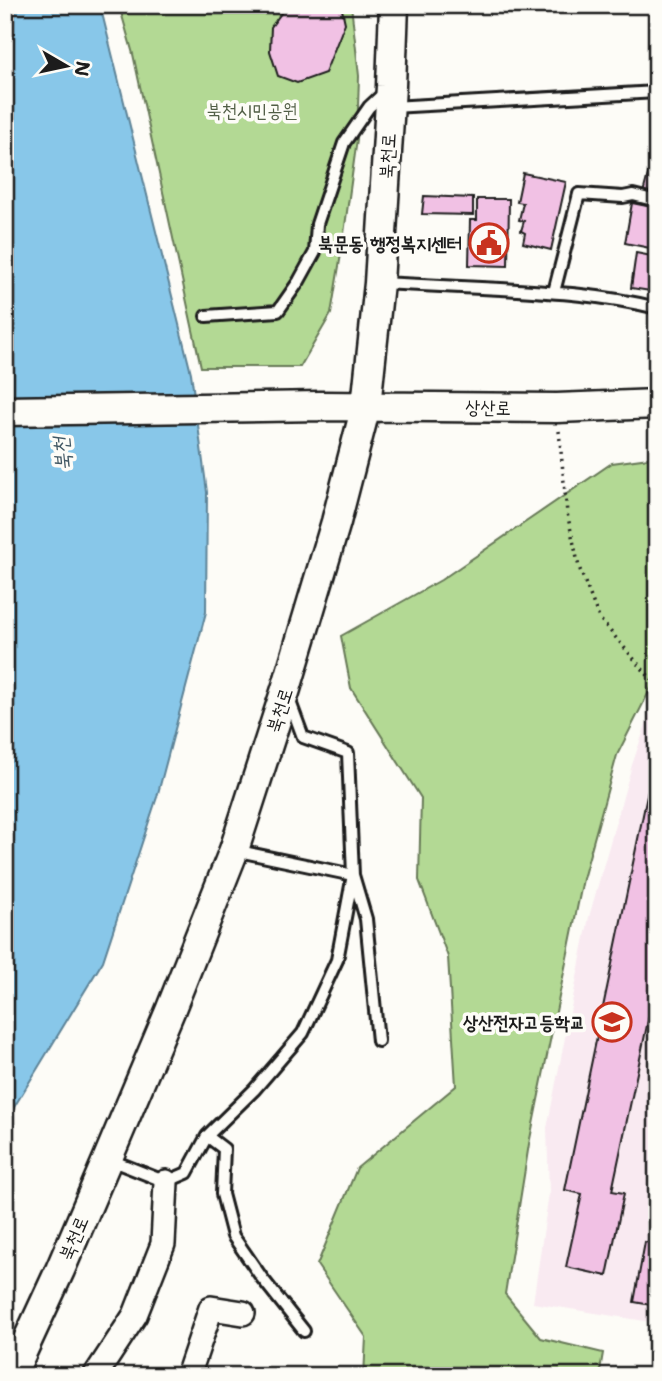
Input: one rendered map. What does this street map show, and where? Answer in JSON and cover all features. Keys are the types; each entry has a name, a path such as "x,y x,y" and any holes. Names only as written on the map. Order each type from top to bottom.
{"street":[{"name":"북천로","path":"10,1376 108,1158 234,850 336,522 366,406 379,283 394,5"},
{"name":"상산로","path":"5,411 320,406 557,408 657,404"},
{"path":"94,1376 135,1315 163,1244 166,1182"},
{"path":"188,1376 211,1308 243,1313"}],"lane":[{"path":"206,316 278,311 315,252 317,224 344,144 369,107 390,96 657,92"},
{"path":"554,292 579,194 623,197 633,195 657,201"},
{"path":"379,283 554,292 598,296 657,307"},
{"path":"286,689 303,737 348,753 354,875 366,919 378,1041"},
{"path":"234,850 354,875"},
{"path":"108,1158 166,1182 187,1173 207,1136 254,1090 303,1033 337,960 354,875"},
{"path":"207,1136 224,1149 222,1194 233,1236 304,1331"}],"path":[{"path":"557,408 568,513 579,567 599,618 652,680"}],"shaded area":[{"name":"상산전자고등학교","path":"657,692 657,1323 533,1303 549,1193 547,1128 589,917 632,765"}],"green space":[{"name":"북천시민공원","path":"119,5 351,5 359,76 357,139 342,248 331,314 300,367 201,367 133,54"},
{"path":"657,457 657,676 617,755 583,879 529,1144 505,1294 541,1338 603,1353 599,1376 364,1376 366,1337 317,1265 357,1168 456,1086 448,957 419,880 421,798 351,688 341,636 441,580 612,463"}],"water":[{"name":"북천","path":"5,5 100,5 191,373 207,492 206,612 157,797 103,961 5,1122 5,492 9,458 5,433"}],"building":[{"path":"287,5 341,5 345,23 325,73 297,83 278,76 270,51 271,27"},
{"path":"657,148 657,197 643,193"},
{"path":"523,173 566,182 551,250 523,243 525,233 521,231 524,221 519,220 523,203 517,202"},
{"path":"424,196 473,198 473,215 422,214"},
{"name":"북문동 행정복지센터","path":"477,199 509,199 508,266 469,265 470,220 477,220"},
{"path":"632,203 657,208 655,249 625,243"},
{"path":"636,253 657,257 657,292 631,288"},
{"name":"상산전자고등학교","path":"654,762 657,763 657,978 612,1191 624,1193 607,1276 566,1267 582,1194 565,1190"},
{"path":"645,1242 657,1244 657,1306 634,1302"}],"place":[{"name":"북문동 행정복지센터","path":"489,243"},
{"name":"상산전자고등학교","path":"612,1022"}]}
